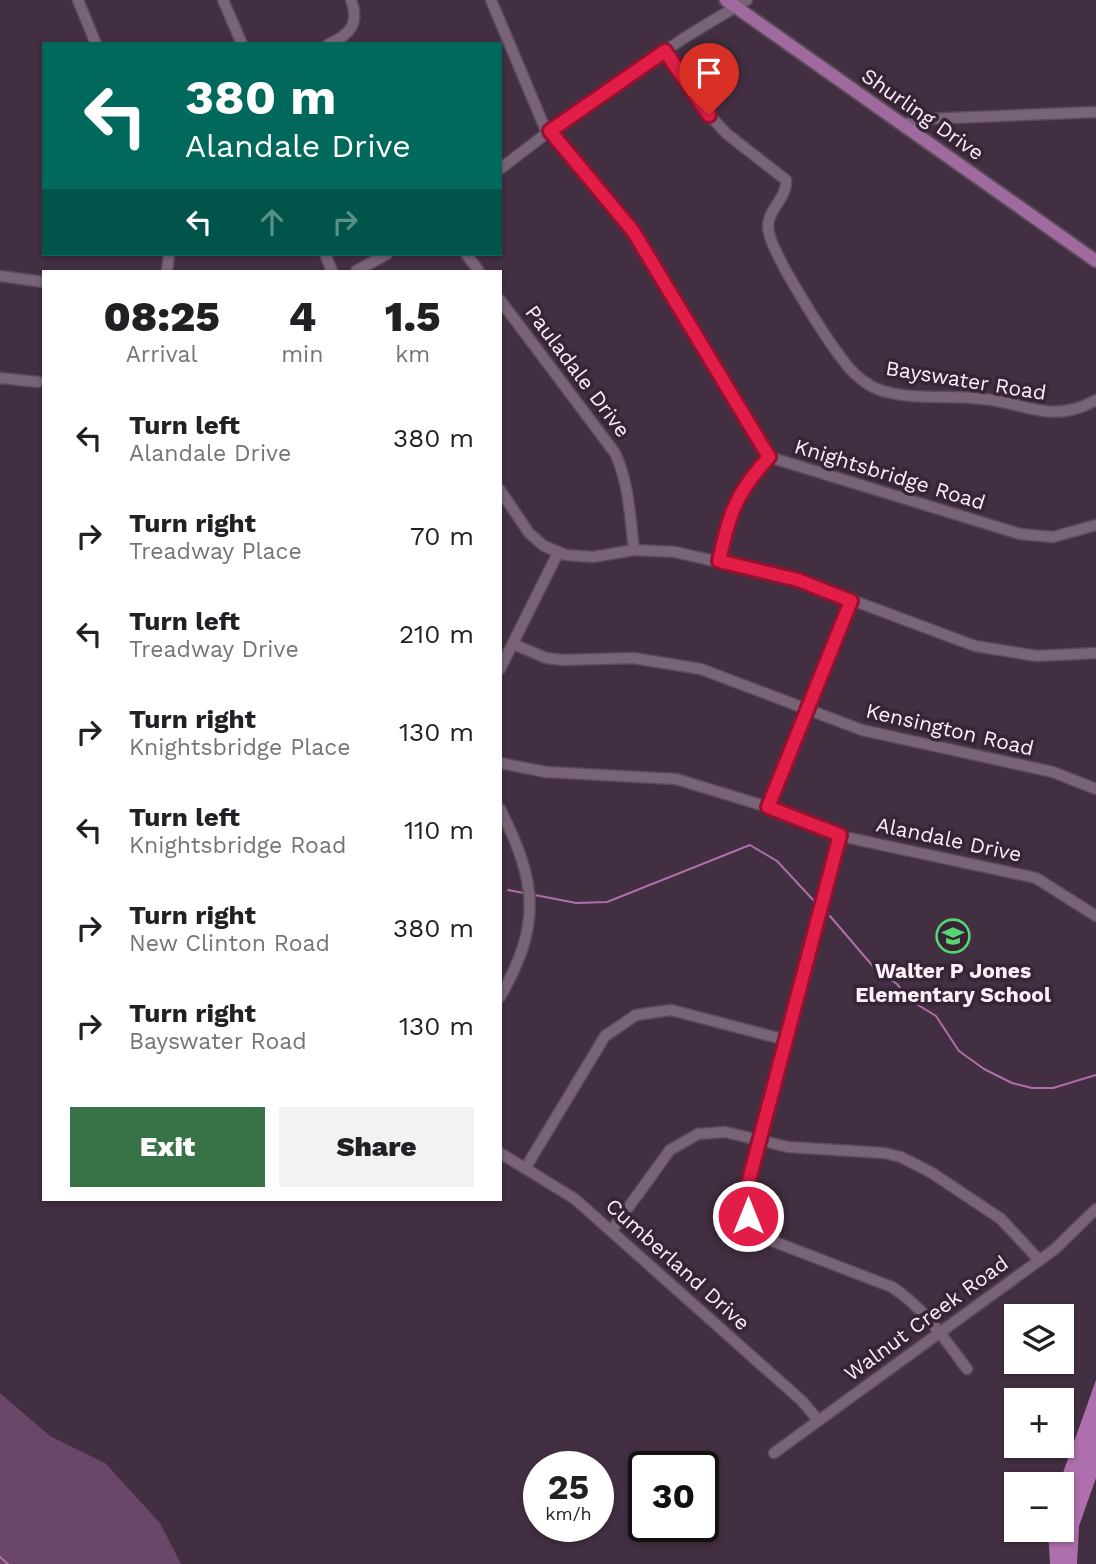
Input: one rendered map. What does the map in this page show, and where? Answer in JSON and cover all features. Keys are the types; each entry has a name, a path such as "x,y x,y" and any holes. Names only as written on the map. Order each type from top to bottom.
{"main road":[{"name":"Shurling Drive","path":"737,2 1096,261"}],"street":[{"path":"78,0 95,42"},
{"path":"223,0 241,42"},
{"path":"334,42 343,38 354,22 355,10 351,0"},
{"name":"Knightsbridge Road","path":"491,0 548,132 633,231 769,457 1020,534 1053,537 1096,525"},
{"path":"502,167 548,132 737,2"},
{"name":"Bayswater Road","path":"665,51 709,115 727,134 786,180 786,187 770,215 769,234 813,314 836,351 855,374 886,392 986,399 1039,412 1070,411 1096,400"},
{"path":"904,124 925,119 1096,112"},
{"path":"361,270 384,256"},
{"path":"468,256 478,270"},
{"path":"0,276 42,282"},
{"name":"Pauladale Drive","path":"502,303 615,453 624,478 634,550"},
{"path":"0,378 38,382"},
{"path":"719,561 730,512 741,492 769,457"},
{"path":"502,493 529,533 558,553 593,557 634,550 675,552 798,580 975,646 1037,656 1096,653"},
{"path":"502,665 558,553"},
{"path":"768,807 851,601"},
{"name":"Kensington Road","path":"513,644 528,652 555,659 633,658 701,669 862,730 1053,772 1096,789"},
{"name":"Alandale Drive","path":"502,763 566,774 666,777 768,807 840,835 1018,873 1054,887 1096,916"},
{"path":"502,814 523,862 530,904 527,939 520,960 502,993"},
{"path":"840,835 759,1140 745,1198 748,1216 767,1239 892,1287 919,1307 967,1369"},
{"path":"526,1167 605,1036 620,1023 636,1015 671,1010 786,1040"},
{"path":"612,1230 665,1156 687,1139 707,1132 725,1132 788,1147 884,1153 901,1157 932,1173 1001,1219 1039,1260"},
{"name":"Cumberland Drive","path":"502,1154 575,1199 612,1230 802,1401 818,1420"},
{"name":"Walnut Creek Road","path":"774,1453 1039,1260 1072,1234 1096,1209"}],"shaded area":[{"path":"1096,1380 1096,1478 1079,1526 1077,1564 1050,1564 1049,1542 1074,1542 1074,1472 1063,1472 1068,1458 1074,1458 1074,1442"},
{"path":"0,1393 50,1436 105,1463 160,1523 181,1564 0,1564"}],"waterway":[{"path":"535,895 576,903 607,902 750,845 777,861 816,903"},
{"path":"508,890 524,893"},
{"path":"830,916 877,971 897,984 910,1000 936,1016 959,1051 984,1069 1012,1083 1032,1088 1053,1088 1096,1075"},
{"path":"0,1557 8,1564"}],"place":[{"name":"Walter P Jones Elementary School","path":"953,936"}],"route":[{"path":"709,115 694,97 665,51 550,131 633,231 769,457 741,492 730,512 719,561 798,580 851,601 768,807 840,835 749,1180 745,1198 748,1216"}]}
